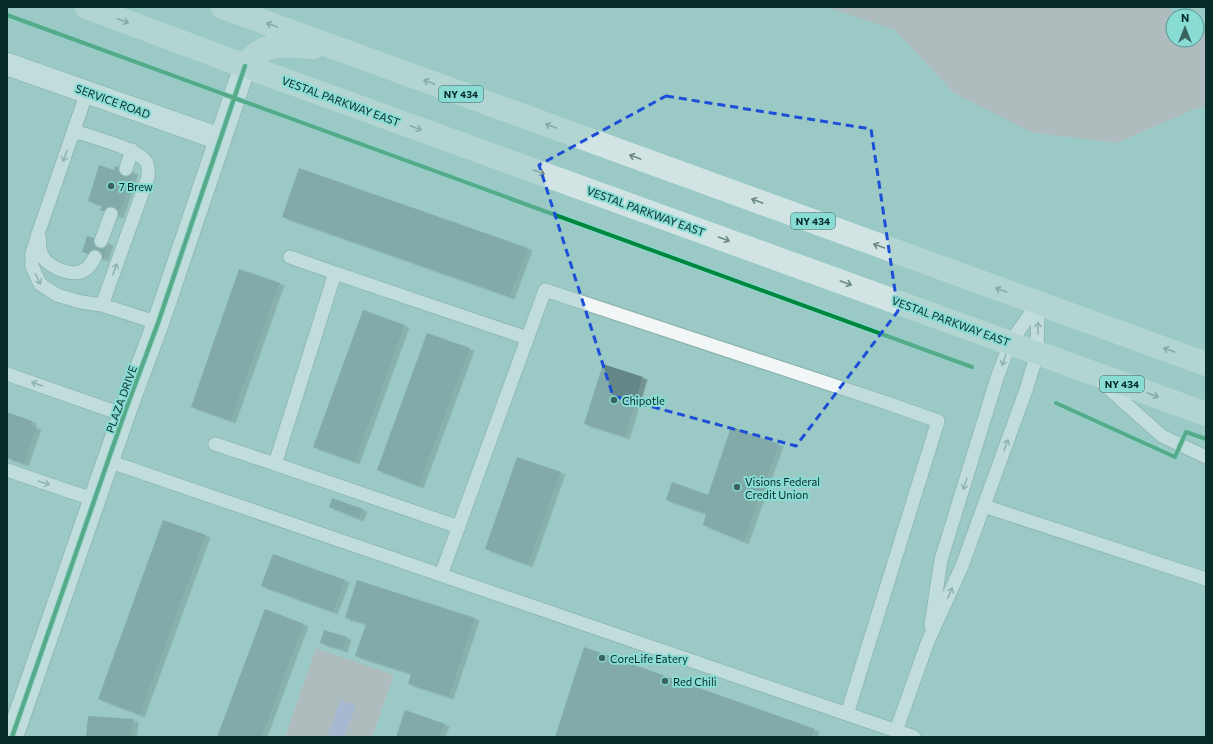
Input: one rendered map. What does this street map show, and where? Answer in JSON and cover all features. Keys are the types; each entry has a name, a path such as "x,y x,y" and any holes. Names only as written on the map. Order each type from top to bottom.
{"main road":[{"name":"VESTAL PARKWAY EAST","path":"87,7 245,66 1206,414"},
{"name":"NY 434","path":"223,7 1206,364"},
{"path":"245,66 257,53 273,46 284,45 335,48"}],"street":[{"name":"SERVICE ROAD","path":"7,64 220,139"},
{"name":"PLAZA DRIVE","path":"12,737 124,415 158,323 245,66"}],"lane":[{"path":"87,92 39,231 32,254 32,266 40,284 57,295 81,302 102,305 158,323"},
{"path":"74,131 132,150 141,156 146,162 148,177 102,305"},
{"path":"126,169 132,150"},
{"path":"101,240 111,214"},
{"path":"39,231 41,253 51,266 66,272 77,273 85,270 92,264 96,257"},
{"path":"290,257 527,338"},
{"path":"274,464 335,273"},
{"path":"441,575 545,290 860,394 938,421 847,714"},
{"path":"928,642 941,560 997,378 1010,343 1038,303"},
{"path":"896,731 928,642 962,566 1026,390 1037,354 1038,303"},
{"path":"1090,372 1162,436 1206,458"},
{"path":"7,374 68,394 124,415"},
{"path":"215,444 459,527"},
{"path":"108,461 914,737"},
{"path":"7,470 95,500"},
{"path":"984,506 1206,580"}],"highlighted area":[{"path":"666,96 871,129 898,311 796,446 613,396 539,165"}],"shaded area":[{"path":"826,7 1166,7 1168,8 1165,8 1165,48 1205,48 1205,31 1206,32 1206,106 1192,110 1117,143 1031,132 954,93 895,30"},
{"path":"316,648 394,675 372,737 285,737"},
{"path":"340,700 356,705 344,737 337,737 328,734"}],"building":[{"name":"7 Brew","path":"99,165 114,170 115,166 134,172 119,216 100,210 102,206 88,201"},
{"path":"299,168 528,248 510,297 282,217"},
{"path":"87,236 109,243 104,259 82,252"},
{"path":"239,269 280,283 231,421 191,407"},
{"path":"363,310 405,325 355,462 313,447"},
{"path":"427,333 470,348 419,486 377,470"},
{"name":"Chipotle","path":"603,364 643,377 625,437 584,424"},
{"path":"7,412 32,421 31,425 37,427 24,464 7,458"},
{"name":"Visions Federal Credit Union","path":"731,427 779,444 744,542 703,525 706,514 666,500 672,482 708,495"},
{"path":"517,457 561,472 528,565 485,549"},
{"path":"332,498 363,509 359,519 329,507"},
{"path":"163,520 206,535 140,715 98,699"},
{"path":"273,554 345,580 333,612 261,586"},
{"path":"357,580 475,618 449,697 408,684 411,674 355,656 366,624 345,618"},
{"path":"265,609 304,624 262,737 217,737"},
{"path":"324,630 347,637 343,650 320,643"},
{"path":"584,647 815,729 812,737 555,737"},
{"path":"405,710 445,724 440,737 396,737"},
{"path":"88,716 134,719 132,737 86,737"}],"cycle path":[{"path":"7,15 972,367"},
{"path":"12,737 126,409 158,323 245,66"},
{"path":"1056,403 1175,457 1186,432 1206,439"}],"place":[{"name":"7 Brew","path":"111,186"},
{"name":"Chipotle","path":"614,400"},
{"name":"Visions Federal Credit Union","path":"737,487"},
{"name":"CoreLife Eatery","path":"602,658"},
{"name":"Red Chili","path":"665,681"}]}
